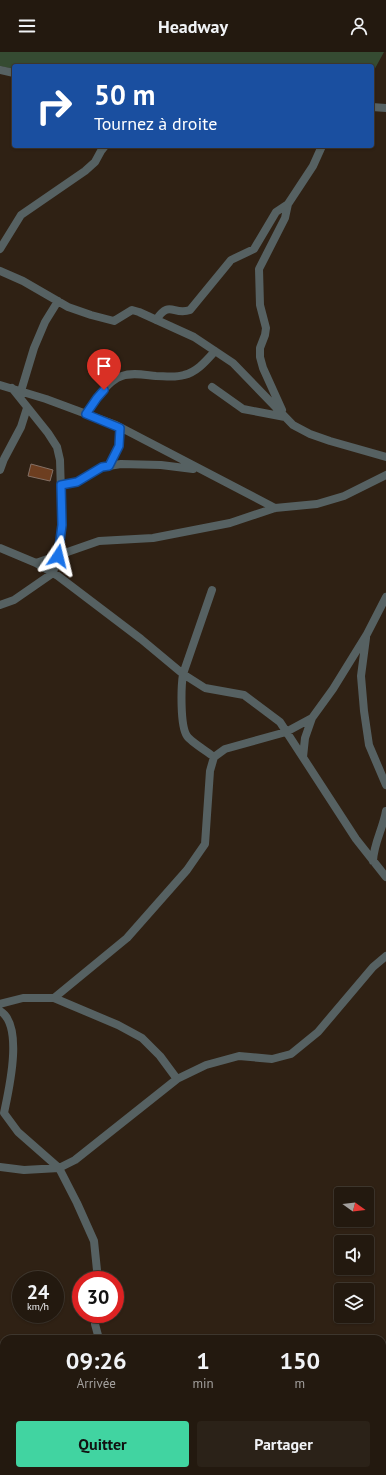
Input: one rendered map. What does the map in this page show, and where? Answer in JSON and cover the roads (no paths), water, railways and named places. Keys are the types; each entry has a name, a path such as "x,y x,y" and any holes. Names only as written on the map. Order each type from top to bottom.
{"street":[{"path":"0,70 12,73"},
{"path":"374,108 386,108"},
{"path":"0,249 21,215 85,171 95,162 103,148"},
{"path":"284,416 263,368 260,357 260,348 266,328 260,305 259,269 285,218 288,204 313,166 321,148"},
{"path":"156,320 162,311 166,309 185,312 190,310 231,260 254,249 276,212 288,204"},
{"path":"0,271 68,307 91,315 114,320 132,310 194,337 233,363 293,425 310,434 386,457"},
{"path":"21,391 34,348 45,322 58,301"},
{"path":"86,414 97,398 111,383 121,376 132,374 183,376 196,370 216,352"},
{"path":"0,385 86,414 120,428 274,508"},
{"path":"212,387 243,409 284,416"},
{"path":"0,605 14,600 53,573 58,556 62,525 60,460 57,447 48,433 12,388"},
{"path":"0,470 21,426 27,408"},
{"path":"109,466 119,446 120,428"},
{"path":"61,485 77,482 102,467 121,464 161,465 200,470"},
{"path":"36,563 99,541 153,538 230,523 274,508 317,504 344,496 386,475"},
{"path":"0,548 36,563 53,573 141,639 183,674 205,688 244,695 280,722 356,839 386,878"},
{"path":"212,590 183,674 181,688 183,720 187,736 214,757"},
{"path":"303,757 305,738 312,718 333,689 367,634 386,597"},
{"path":"367,634 361,676 364,711 369,745 386,785"},
{"path":"54,998 127,938 187,870 205,844 210,771 214,757 225,749 286,732 312,718"},
{"path":"373,861 376,842 385,820 386,811"},
{"path":"0,1167 24,1170 59,1168 75,1160 177,1078 206,1065 239,1056 272,1059 292,1054 318,1032 372,967 386,956"},
{"path":"0,1004 23,998 54,998 118,1025 142,1038 160,1056 177,1078"},
{"path":"0,1011 6,1014 13,1032 13,1059 4,1113 18,1132 59,1168 78,1203 94,1241 97,1271"},
{"path":"95,1323 98,1335"}]}
